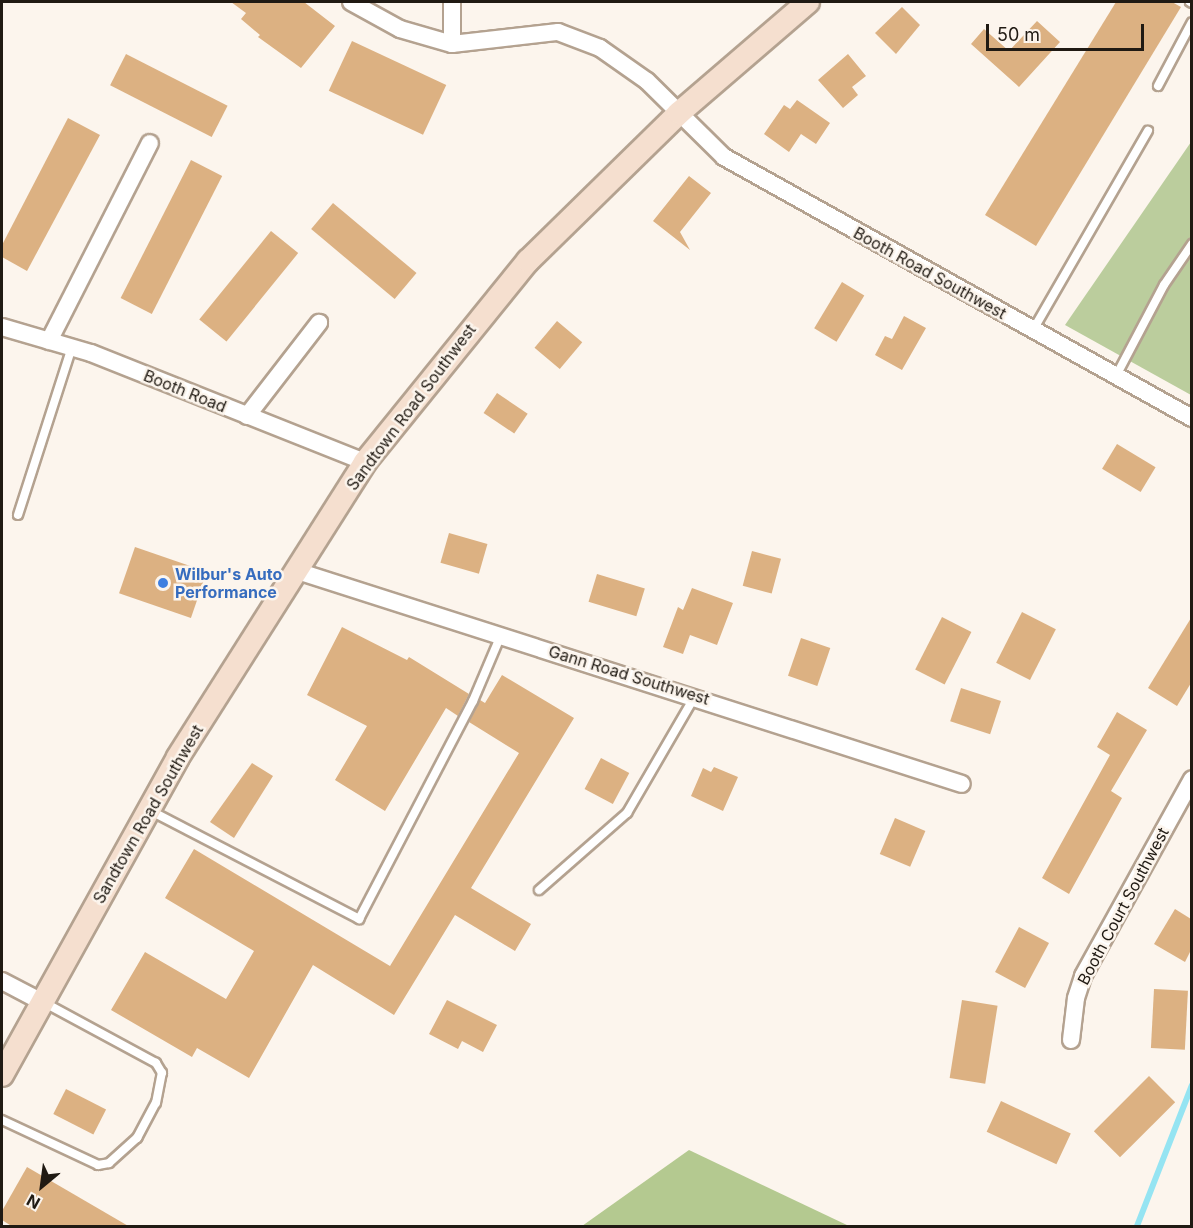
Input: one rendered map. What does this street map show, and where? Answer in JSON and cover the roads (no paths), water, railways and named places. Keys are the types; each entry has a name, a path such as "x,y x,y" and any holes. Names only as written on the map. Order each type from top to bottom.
{"street":[{"path":"351,2 400,29 452,44 452,2"},
{"name":"Sandtown Road Southwest","path":"2,1075 148,810 294,570 365,462 528,261 679,113 808,2"},
{"name":"Booth Road Southwest","path":"452,44 558,32 600,48 647,81 724,157 1191,418"},
{"path":"49,341 150,143"},
{"path":"247,416 319,323"},
{"name":"Booth Road","path":"2,327 72,347 365,462"},
{"name":"Gann Road Southwest","path":"294,570 695,696 962,784"},
{"name":"Booth Court Southwest","path":"1071,1040 1076,998 1083,976 1191,779"},
{"path":"2,981 42,1002"}],"lane":[{"path":"1158,86 1191,22"},
{"path":"1033,330 1148,131"},
{"path":"1115,376 1164,285 1191,244"},
{"path":"18,515 72,347"},
{"path":"148,810 359,919 473,701 501,635"},
{"path":"539,890 627,813 695,696"},
{"path":"2,1120 98,1165 109,1163 136,1138 156,1103 162,1073 156,1063 42,1002"}],"waterway":[{"path":"1137,1226 1192,1085"}],"place":[{"name":"Wilbur's Auto Performance","path":"163,583"}]}
